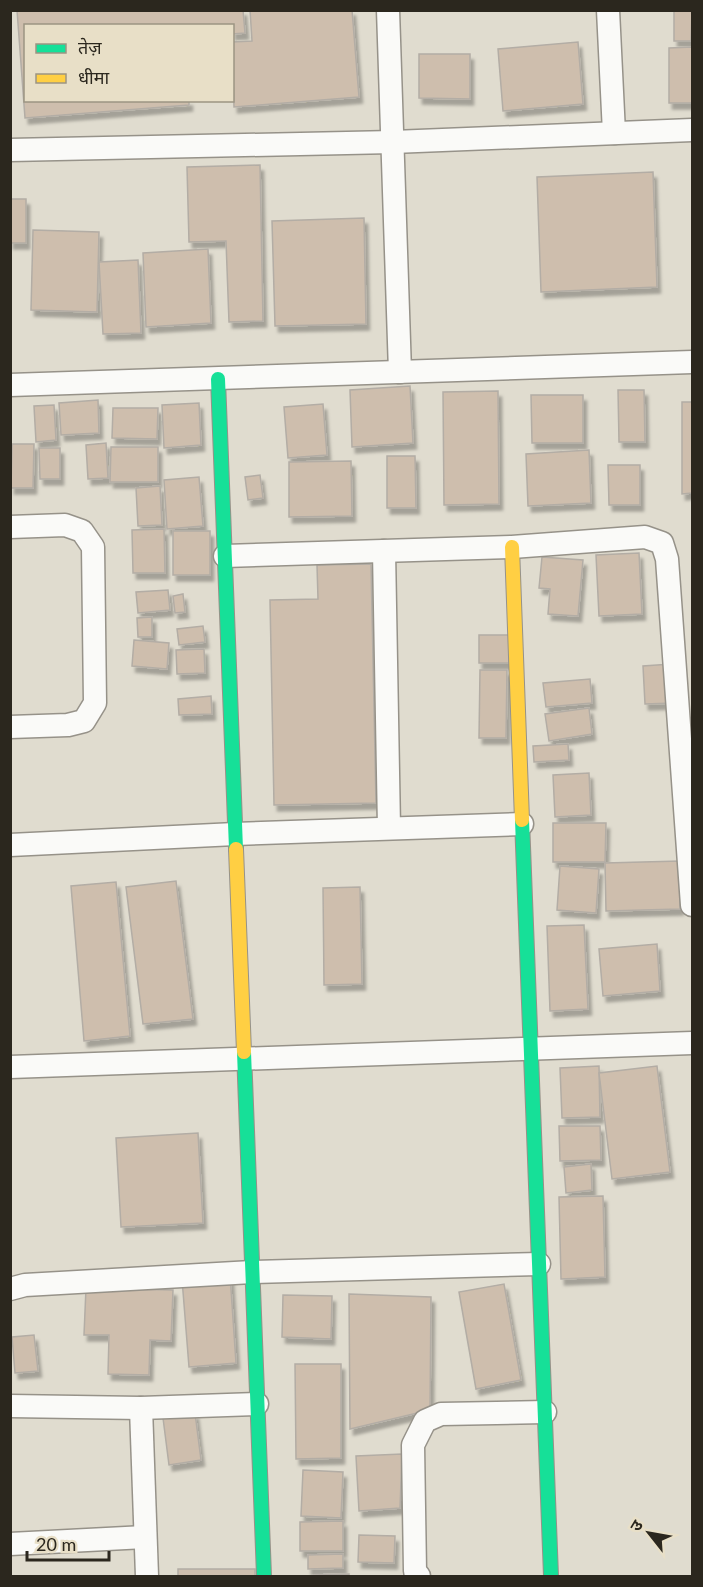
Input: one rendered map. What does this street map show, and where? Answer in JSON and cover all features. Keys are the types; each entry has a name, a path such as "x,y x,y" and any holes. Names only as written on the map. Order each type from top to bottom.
{"street":[{"path":"388,10 400,372"},
{"path":"608,10 614,133"},
{"path":"10,150 393,142 693,130"},
{"path":"10,386 693,362"},
{"path":"218,378 264,1576"},
{"path":"10,527 65,525 82,531 93,547 95,703 84,721 68,725 10,727"},
{"path":"225,556 512,547 645,537 662,543 668,560 693,905"},
{"path":"512,547 551,1576"},
{"path":"384,551 388,828"},
{"path":"10,845 522,824"},
{"path":"10,1067 693,1043"},
{"path":"10,1289 25,1286 252,1272 539,1264"},
{"path":"10,1406 141,1408 257,1404"},
{"path":"141,1408 147,1576"},
{"path":"419,1576 415,1571 413,1444 425,1421 441,1414 545,1412"},
{"path":"10,1544 145,1537"}],"building":[{"path":"17,10 243,10 245,33 234,34 234,24 24,24 24,102 189,102 189,105 25,118"},
{"path":"250,10 352,10 359,97 234,107 234,42 252,41"},
{"path":"674,10 692,10 691,41 674,41"},
{"path":"578,42 583,104 503,111 498,49"},
{"path":"692,47 692,103 669,103 669,48"},
{"path":"419,54 470,54 470,99 419,98"},
{"path":"260,165 263,321 229,322 226,241 189,242 187,167"},
{"path":"653,172 657,287 541,292 537,177"},
{"path":"10,199 26,199 26,243 10,243"},
{"path":"364,218 366,324 275,326 272,221"},
{"path":"33,230 99,232 97,312 31,310"},
{"path":"208,249 211,323 146,327 143,253"},
{"path":"138,260 141,333 103,334 99,262"},
{"path":"410,386 413,443 352,447 350,390"},
{"path":"618,390 644,390 645,442 619,442"},
{"path":"498,391 499,504 444,505 443,392"},
{"path":"531,395 583,395 583,443 532,443"},
{"path":"98,400 99,433 61,435 59,403"},
{"path":"682,402 692,402 692,493 682,494"},
{"path":"199,403 201,445 164,448 162,405"},
{"path":"323,404 327,455 288,458 284,407"},
{"path":"54,405 56,440 36,442 34,406"},
{"path":"113,408 158,408 157,439 112,438"},
{"path":"106,443 108,478 88,479 86,445"},
{"path":"12,444 34,444 33,488 11,488"},
{"path":"111,447 158,447 158,482 110,482"},
{"path":"39,448 60,448 60,479 40,479"},
{"path":"589,450 591,503 528,506 526,454"},
{"path":"387,456 415,456 416,508 387,508"},
{"path":"351,461 352,516 289,517 289,462"},
{"path":"608,465 640,465 640,505 609,505"},
{"path":"260,475 263,498 248,500 245,477"},
{"path":"199,477 203,526 167,529 164,480"},
{"path":"160,486 162,525 138,526 136,488"},
{"path":"164,529 165,573 133,573 132,530"},
{"path":"173,531 210,531 210,575 173,575"},
{"path":"639,553 642,614 599,616 596,555"},
{"path":"542,557 583,560 578,616 548,614 550,589 539,588"},
{"path":"371,564 376,803 274,805 270,600 318,599 317,565"},
{"path":"168,590 170,610 138,613 136,592"},
{"path":"183,594 185,612 175,613 173,596"},
{"path":"152,617 152,637 138,637 137,618"},
{"path":"203,626 205,642 179,645 177,629"},
{"path":"479,635 509,635 509,663 479,663"},
{"path":"134,640 169,643 167,669 132,666"},
{"path":"204,649 205,673 177,674 176,650"},
{"path":"671,664 673,703 645,704 643,666"},
{"path":"480,670 507,670 506,738 479,738"},
{"path":"590,679 592,703 546,707 543,683"},
{"path":"211,696 212,714 179,715 178,699"},
{"path":"589,708 592,734 549,741 545,714"},
{"path":"568,744 569,760 534,762 533,746"},
{"path":"589,773 591,815 555,817 553,775"},
{"path":"553,823 606,823 605,862 553,862"},
{"path":"680,861 680,909 606,911 605,863"},
{"path":"560,866 599,869 596,913 557,910"},
{"path":"176,881 193,1019 143,1024 126,887"},
{"path":"116,882 130,1036 84,1041 71,886"},
{"path":"360,887 362,984 324,985 323,888"},
{"path":"584,925 588,1009 550,1011 547,926"},
{"path":"657,944 660,991 603,996 599,949"},
{"path":"599,1066 600,1117 562,1118 560,1068"},
{"path":"657,1066 670,1172 612,1179 599,1073"},
{"path":"559,1126 600,1126 601,1160 560,1161"},
{"path":"198,1133 203,1223 121,1227 116,1138"},
{"path":"591,1164 592,1190 566,1193 564,1167"},
{"path":"603,1196 605,1277 561,1279 559,1197"},
{"path":"230,1275 236,1363 189,1367 182,1279"},
{"path":"504,1284 521,1380 476,1389 459,1292"},
{"path":"86,1288 173,1290 171,1341 150,1340 149,1375 108,1374 109,1335 84,1335"},
{"path":"349,1294 431,1297 430,1410 350,1429"},
{"path":"283,1295 332,1296 331,1339 282,1337"},
{"path":"34,1335 38,1371 15,1373 12,1337"},
{"path":"295,1364 341,1364 341,1458 296,1459"},
{"path":"195,1413 201,1460 169,1465 163,1418"},
{"path":"402,1454 400,1508 359,1511 356,1456"},
{"path":"303,1470 343,1472 341,1518 301,1516"},
{"path":"343,1521 343,1551 300,1551 300,1522"},
{"path":"359,1535 395,1536 394,1563 358,1562"},
{"path":"343,1554 343,1568 308,1569 308,1555"},
{"path":"178,1569 255,1569 255,1576 178,1576"},
{"path":"349,1574 349,1576 313,1576 313,1575"}],"traffic: fast":[{"path":"218,379 236,849"},
{"path":"522,820 551,1576"},
{"path":"244,1052 264,1576"}],"traffic: slow":[{"path":"512,547 522,820"},
{"path":"236,849 244,1052"}]}
